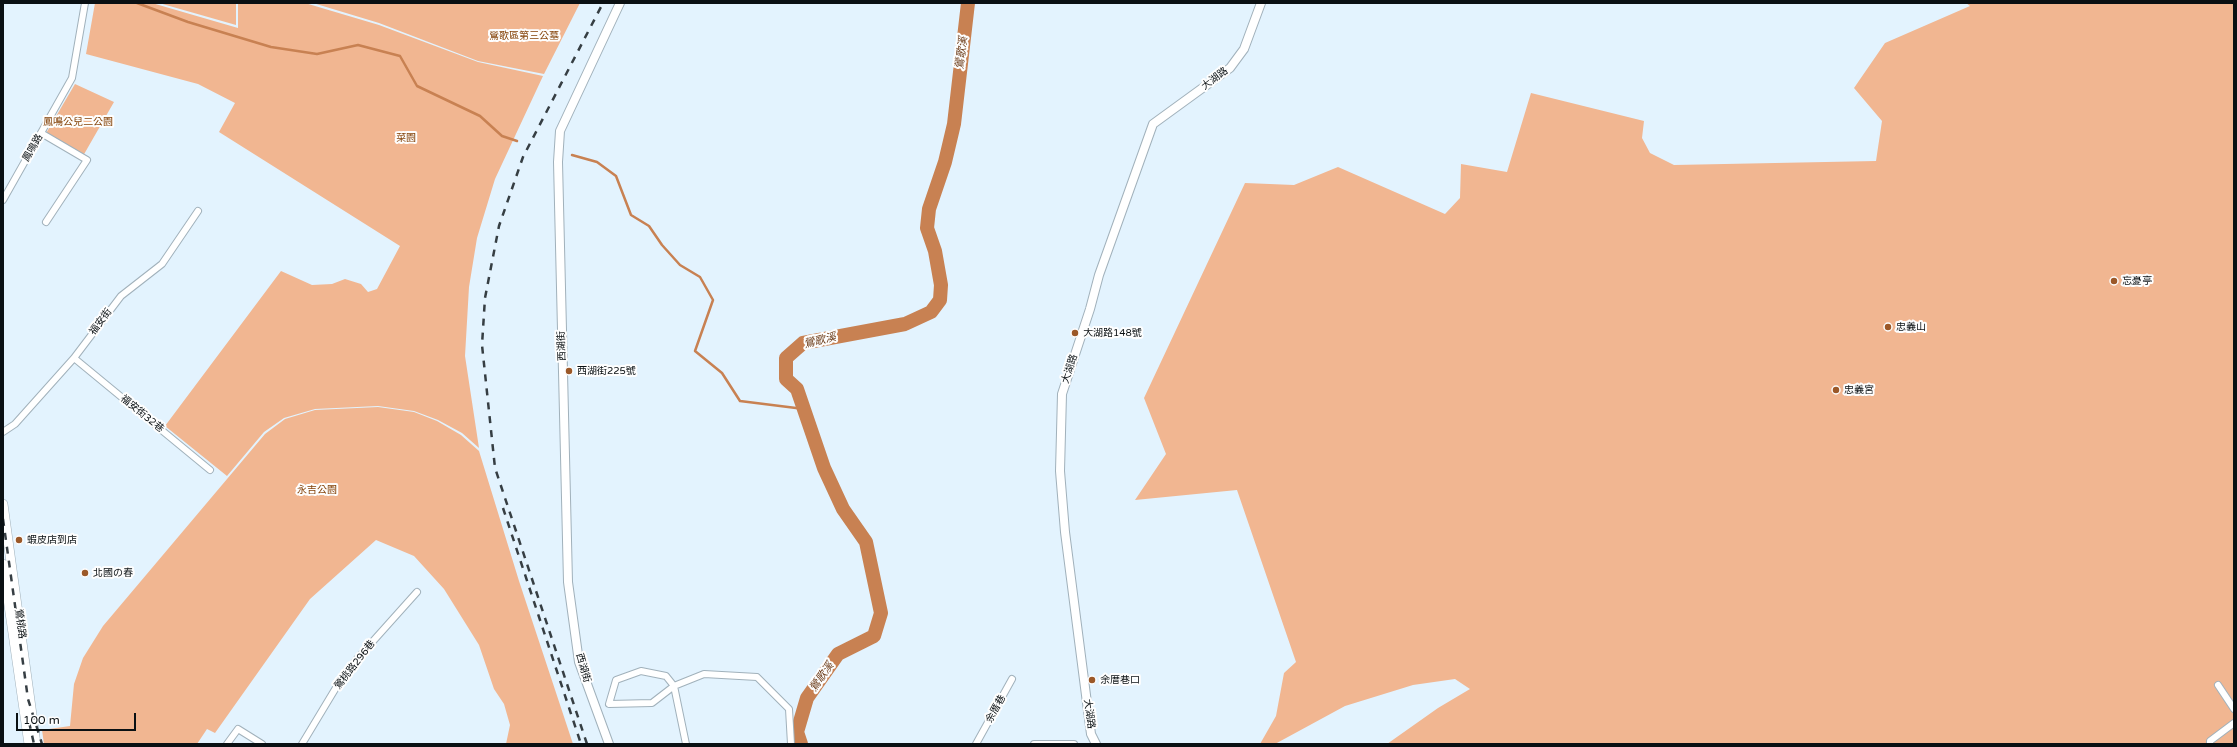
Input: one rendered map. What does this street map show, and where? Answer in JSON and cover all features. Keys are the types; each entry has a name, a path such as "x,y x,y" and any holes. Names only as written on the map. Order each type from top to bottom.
{"main road":[{"name":"鶯桃路","path":"3,504 36,744"},
{"name":"鶯桃路","path":"3,564 29,744"}],"street":[{"name":"鳳鳴路","path":"3,200 72,78 85,3"},
{"name":"西湖街","path":"608,744 579,662 568,582 558,162 560,131 620,3"},
{"name":"大湖路","path":"1096,744 1091,734 1065,532 1060,471 1062,394 1090,309 1099,275 1153,124 1230,68 1244,49 1261,3"},
{"path":"42,133 87,160 46,222"},
{"name":"福安街","path":"3,432 15,424 74,358 121,296 162,264 198,211"},
{"name":"福安街32巷","path":"74,358 210,470"},
{"name":"鶯桃路296巷","path":"302,744 337,686 357,659 417,592"},
{"path":"686,744 674,686 666,676 642,671 616,680 608,704 652,703 674,686 704,674 757,677 789,710 790,744"},
{"name":"余厝巷","path":"980,742 1012,679"},
{"path":"2218,686 2234,709"},
{"path":"2210,744 2210,741 2234,723"},
{"path":"227,744 238,729 262,744"},
{"path":"1034,744 1074,744"}],"green space":[{"name":"菜園","path":"95,3 152,3 238,28 238,3 305,3 379,25 478,62 543,76 495,179 477,238 469,287 465,356 479,448 462,433 438,420 414,411 378,406 315,409 284,418 264,432 227,476 165,426 281,271 312,285 332,284 345,279 361,284 368,292 377,289 400,246 219,132 235,103 198,84 86,54"},
{"path":"159,3 236,3 236,25"},
{"name":"鶯歌區第三公墓","path":"313,3 580,3 544,74 478,61 379,23"},
{"path":"1966,3 2234,3 2234,744 1387,744 1438,708 1470,689 1455,679 1413,685 1345,706 1275,744 1260,744 1276,716 1284,673 1296,662 1237,490 1135,500 1166,454 1144,398 1245,183 1294,185 1338,167 1445,214 1460,198 1461,164 1507,172 1531,93 1644,121 1642,138 1650,153 1674,165 1876,161 1882,121 1854,88 1885,43 1970,6"},
{"name":"鳳鳴公兒二公園","path":"75,84 114,102 83,156 45,135"},
{"name":"永吉公園","path":"378,407 414,412 437,421 461,435 479,451 519,581 573,744 506,744 510,725 504,704 494,689 479,645 444,589 414,556 376,540 310,599 215,733 207,729 197,744 44,744 42,730 70,726 74,684 83,658 103,626 265,434 285,419 315,410"}],"waterway":[{"path":"137,3 188,22 271,47 317,54 358,45 400,56 417,86 480,116 502,136 517,141"},
{"name":"鶯歌溪","path":"801,744 797,732 807,698 838,654 874,636 881,613 866,542 843,509 824,468 797,389 786,379 786,358 803,343 905,324 931,312 940,300 941,285 935,251 927,228 929,209 945,162 954,124 968,3"},
{"path":"572,155 597,162 616,176 631,215 649,226 662,245 680,265 700,277 713,300 695,351 722,373 740,401 804,409"}],"railway":[{"path":"587,744 495,468 482,345 485,298 499,226 523,157 603,3"},
{"path":"503,508 581,744"},
{"path":"3,519 28,699 42,744"},
{"path":"29,722 34,744"}],"place":[{"name":"忘憂亭","path":"2114,281"},
{"name":"忠義山","path":"1888,327"},
{"name":"大湖路148號","path":"1075,333"},
{"name":"西湖街225號","path":"569,371"},
{"name":"忠義宮","path":"1836,390"},
{"name":"蝦皮店到店","path":"19,540"},
{"name":"北國の春","path":"85,573"},
{"name":"余厝巷口","path":"1092,680"}]}
